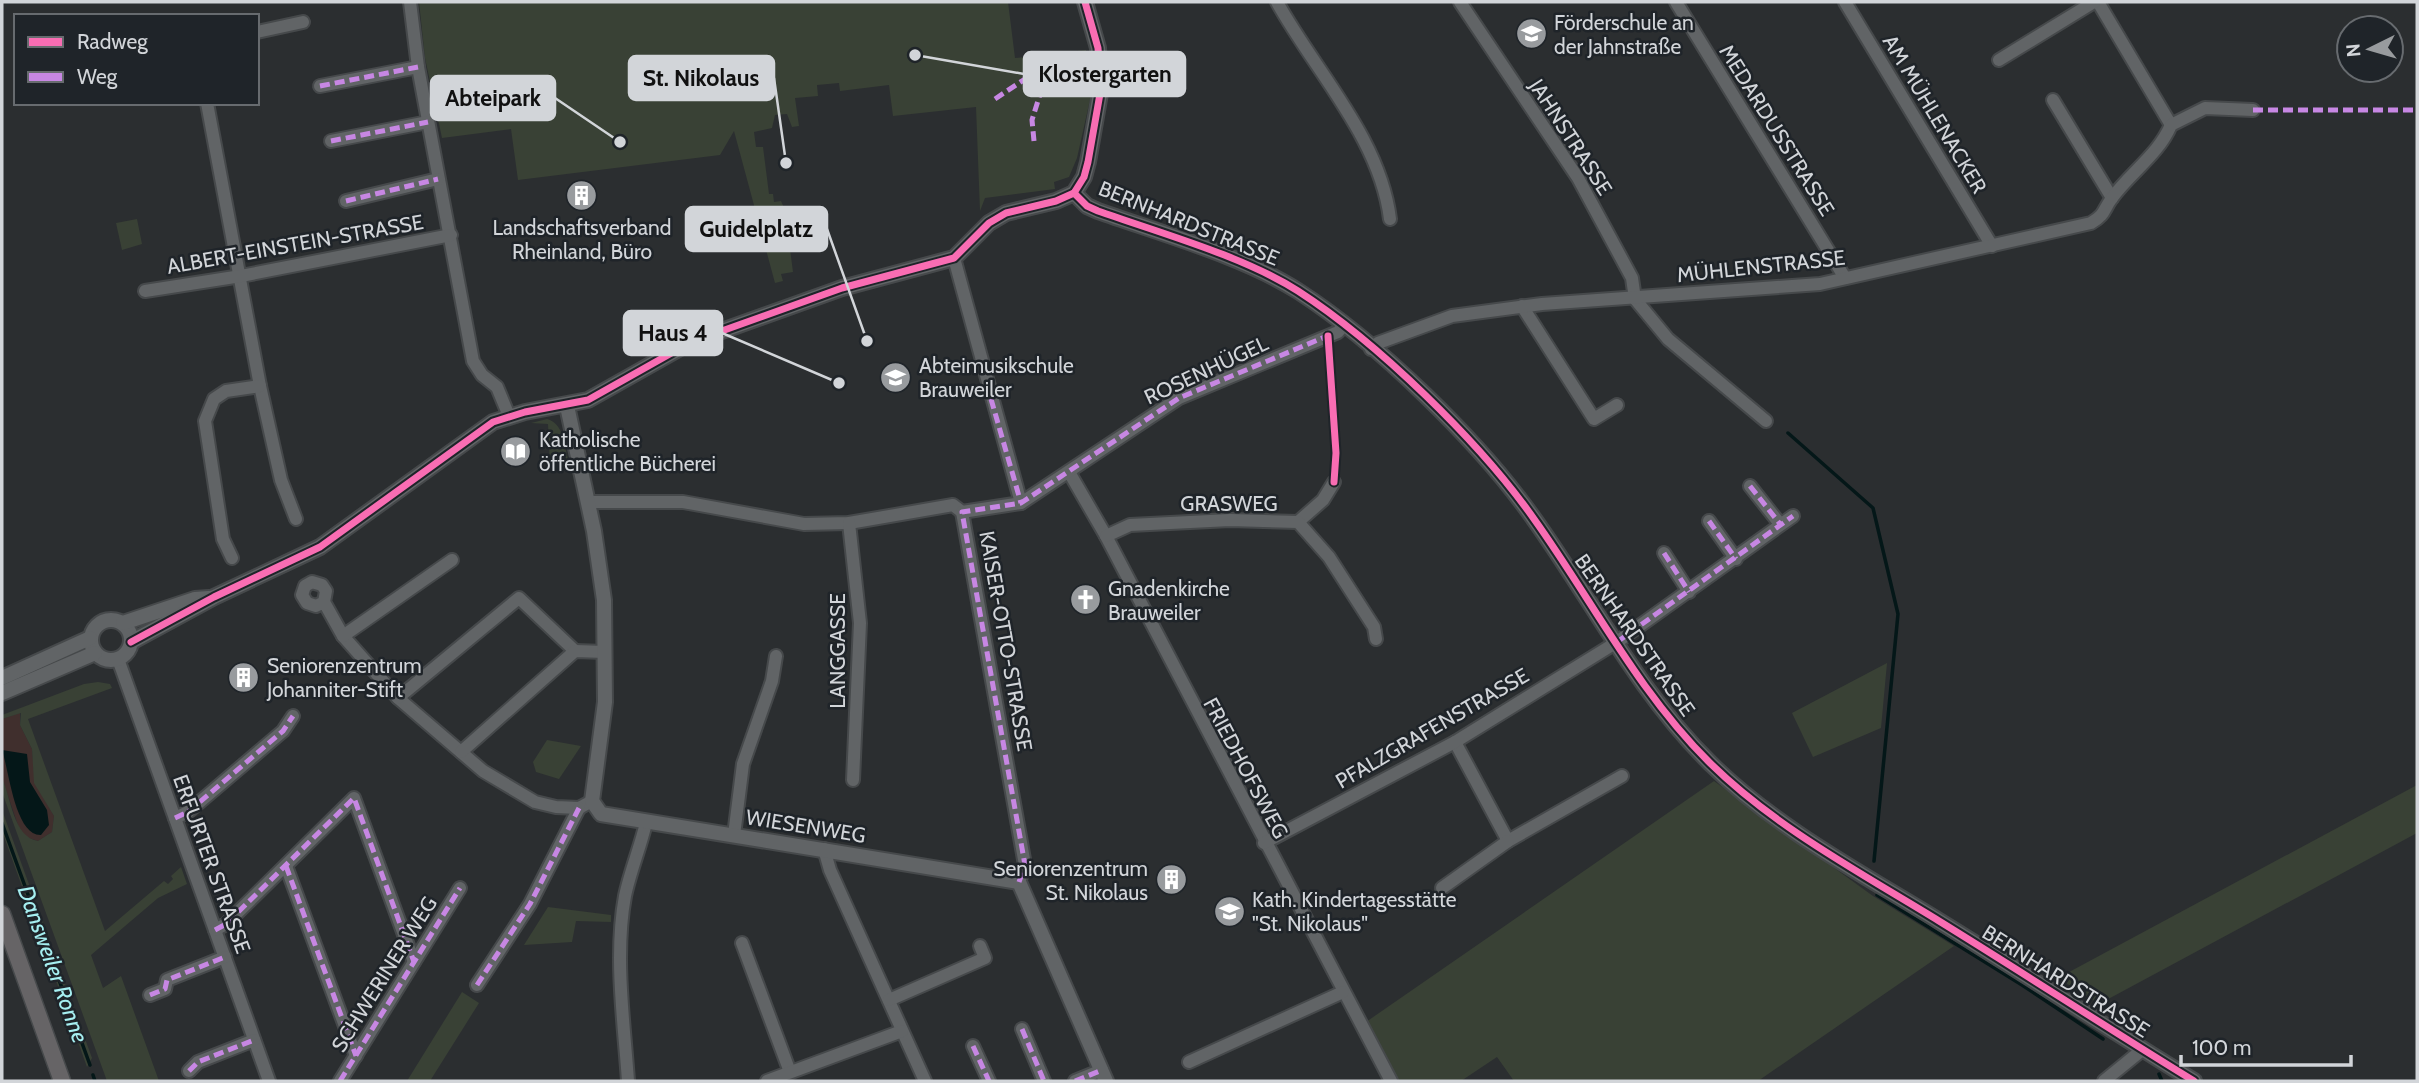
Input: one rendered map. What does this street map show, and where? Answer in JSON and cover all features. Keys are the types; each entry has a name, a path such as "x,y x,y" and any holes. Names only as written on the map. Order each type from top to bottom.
{"main road":[{"path":"2,914 62,1081"}],"street":[{"path":"410,2 418,67 473,361 482,375 497,387 509,416"},
{"path":"90,638 95,653 108,660 118,659 127,652 131,642 214,597 320,547 373,512 485,427 509,416 567,406 600,395 691,342 842,288 954,258 989,223 1006,213 1056,201 1074,193 1084,177 1101,88 1098,48 1085,2"},
{"path":"1277,2 1357,127 1369,153 1390,219"},
{"name":"JAHNSTRASSE","path":"1460,2 1590,200 1632,278 1635,299"},
{"name":"MEDARDUSSTRASSE","path":"1676,2 1845,278"},
{"name":"AM MÜHLENACKER","path":"1845,2 1992,246"},
{"path":"1999,60 2096,2 2171,125 2206,108 2253,110"},
{"path":"259,32 303,22"},
{"path":"320,86 418,67"},
{"path":"2053,100 2112,198"},
{"path":"207,105 260,386 281,481 296,519"},
{"path":"331,141 428,122"},
{"name":"MÜHLENSTRASSE","path":"1371,349 1378,343 1433,321 1522,306 1820,284 2091,223 2105,214 2112,198 2164,142 2171,125"},
{"path":"346,201 438,179"},
{"name":"BERNHARDSTRASSE","path":"1074,193 1087,206 1098,211 1258,270 1298,291 1343,326 1446,418 1506,481 1646,687 1677,727 1746,796 1853,868 2194,1081"},
{"name":"ALBERT-EINSTEIN-STRASSE","path":"145,291 241,276 451,235"},
{"path":"954,258 1021,503"},
{"path":"1635,299 1668,338 1766,421"},
{"path":"1522,306 1594,419 1617,405"},
{"name":"ROSENHÜGEL","path":"1021,503 1179,398 1338,331 1343,326"},
{"path":"232,558 223,539 205,421 214,399 226,391 260,386"},
{"path":"477,985 530,904 585,805 605,702 604,600 588,502 567,406"},
{"name":"FRIEDHOFSWEG","path":"1069,472 1106,536 1264,844 1391,1081"},
{"path":"1298,522 1322,499 1334,482"},
{"path":"1750,486 1780,524"},
{"path":"588,502 683,502 759,518 804,524 849,523 953,505 962,512"},
{"name":"KAISER-OTTO-STRASSE","path":"1021,503 962,512 1025,865 1019,882 1104,1076 1075,1081"},
{"name":"PFALZGRAFENSTRASSE","path":"1264,844 1455,742 1617,642 1793,516"},
{"name":"GRASWEG","path":"1106,536 1130,525 1230,520 1298,522 1329,557 1374,627 1376,639"},
{"path":"1709,521 1736,559"},
{"name":"LANGGASSE","path":"849,523 860,623 853,780"},
{"path":"1664,554 1689,592"},
{"path":"343,636 452,560"},
{"path":"2,678 90,638 99,623 111,619 123,623 195,599 214,597"},
{"path":"398,698 519,598 575,651 605,652"},
{"path":"324,601 343,636 398,698 483,771 535,802 556,807 585,805"},
{"path":"123,623 131,642"},
{"path":"461,752 575,651"},
{"path":"2,693 95,653"},
{"path":"734,835 743,764 772,681 776,656"},
{"name":"ERFURTER STRASSE","path":"118,659 269,1081"},
{"path":"175,818 188,811 283,731 293,716"},
{"path":"1455,742 1508,841"},
{"path":"1442,888 1508,841 1622,776"},
{"path":"215,930 226,924 354,798 414,962"},
{"name":"WIESENWEG","path":"585,805 601,814 646,823 824,849 1019,882"},
{"path":"628,1081 622,967 623,919 625,896 646,823"},
{"path":"824,849 830,870 925,1081"},
{"path":"286,866 356,1056"},
{"name":"SCHWERINER WEG","path":"340,1081 460,888"},
{"path":"742,943 790,1072"},
{"path":"888,1000 985,958 980,946"},
{"path":"150,995 165,989 167,981 225,957"},
{"path":"1189,1062 1343,992"},
{"path":"1022,1029 1045,1081"},
{"path":"767,1081 902,1031"},
{"path":"189,1071 198,1062 254,1040"},
{"path":"973,1046 989,1081"},
{"path":"2104,1081 2142,1049"}],"shaded area":[{"path":"20,713 20,725 32,749 35,783 54,816 52,832 38,841 26,837 20,831 2,778 2,719"},
{"path":"2,750 27,754 30,782 47,810 49,825 41,835 32,832 19,814"}],"green space":[{"path":"419,2 1008,2 1015,58 1086,50 1092,91 1077,158 1069,177 1054,182 1055,189 985,198 980,211 976,107 893,116 889,85 840,91 839,83 817,85 818,96 795,98 799,126 792,127 787,114 775,115 772,128 754,132 756,147 763,147 769,194 773,194 774,202 781,201 785,210 793,272 781,274 783,281 775,283 734,131 720,155 518,180 511,129 442,138 425,58"},
{"path":"137,219 142,244 122,250 116,223"},
{"path":"547,419 560,430 568,459 550,468 548,424 531,423"},
{"path":"1887,663 1881,728 1813,757 1792,713"},
{"path":"84,684 110,684 112,688 28,719 105,931 164,881 168,884 173,879 171,876 181,867 187,884 158,898 91,955 103,988 121,976 159,1081 107,1081 2,792 2,778 18,824 30,838 38,841 52,832 54,816 34,783 32,749 20,725 21,713 2,719 2,715"},
{"path":"547,740 581,746 559,779 536,772 533,762"},
{"path":"1714,781 1873,896 1954,946 1758,1081 1514,1081 1497,1057 1461,1081 1398,1081 1366,1022"},
{"path":"2417,785 2417,833 2099,1004 2058,978"},
{"path":"2,810 92,1058 87,1067 2,831"},
{"path":"548,907 611,915 611,922 576,921 572,942 524,945"},
{"path":"462,992 479,1003 430,1081 407,1081"}],"waterway":[{"path":"1788,433 1873,508 1898,614 1874,861"},
{"name":"Dansweiler Ronne","path":"2,823 90,1065"},
{"path":"1877,895 2103,1039"},
{"path":"2159,1074 2162,1081"},
{"name":"Dansweiler Ronne","path":"93,1075 95,1081"}],"marked path":[{"path":"320,86 418,67"},
{"path":"995,99 1028,77 1040,80 1042,88 1032,120 1034,141"},
{"path":"2253,110 2417,110"},
{"path":"331,141 428,122"},
{"path":"346,201 438,179"},
{"path":"1019,882 1025,865 962,512 1021,503 1179,398 1332,334"},
{"path":"991,399 1021,503"},
{"path":"1750,486 1780,524"},
{"path":"1617,642 1793,516"},
{"path":"1709,521 1736,559"},
{"path":"1664,553 1689,592"},
{"path":"175,818 188,812 283,731 293,716"},
{"path":"215,930 226,924 354,798 414,962"},
{"path":"477,985 530,904 579,808"},
{"path":"286,866 356,1056"},
{"path":"340,1081 460,888"},
{"path":"150,995 165,989 167,980 225,957"},
{"path":"1022,1029 1044,1081"},
{"path":"189,1071 198,1062 254,1040"},
{"path":"973,1046 989,1081"},
{"path":"1075,1081 1102,1070"}],"cycle path":[{"path":"131,642 214,597 320,547 493,422 525,412 588,400 691,342 842,288 954,258 989,223 1006,213 1056,201 1074,193 1084,177 1088,162 1101,88 1098,48 1085,2"},
{"path":"1074,193 1087,206 1098,211 1201,246 1276,278 1329,312 1361,337 1456,426 1512,489 1638,676 1660,706 1710,763 1791,829 2194,1081"},
{"path":"1328,336 1336,453 1334,482"}],"place":[{"name":"Förderschule an der Jahnstraße","path":"1531,34"},
{"name":"Klostergarten","path":"915,55"},
{"name":"Abteipark","path":"620,142"},
{"name":"St. Nikolaus","path":"786,163"},
{"name":"Landschaftsverband Rheinland, Büro","path":"582,195"},
{"name":"Guidelplatz","path":"867,341"},
{"name":"Abteimusikschule Brauweiler","path":"896,377"},
{"name":"Haus 4","path":"839,383"},
{"name":"Katholische öffentliche Bücherei","path":"516,451"},
{"name":"Gnadenkirche Brauweiler","path":"1085,600"},
{"name":"Seniorenzentrum Johanniter-Stift","path":"244,677"},
{"name":"Seniorenzentrum St. Nikolaus","path":"1171,880"},
{"name":"Kath. Kindertagesstätte \"St. Nikolaus\"","path":"1229,911"}]}
